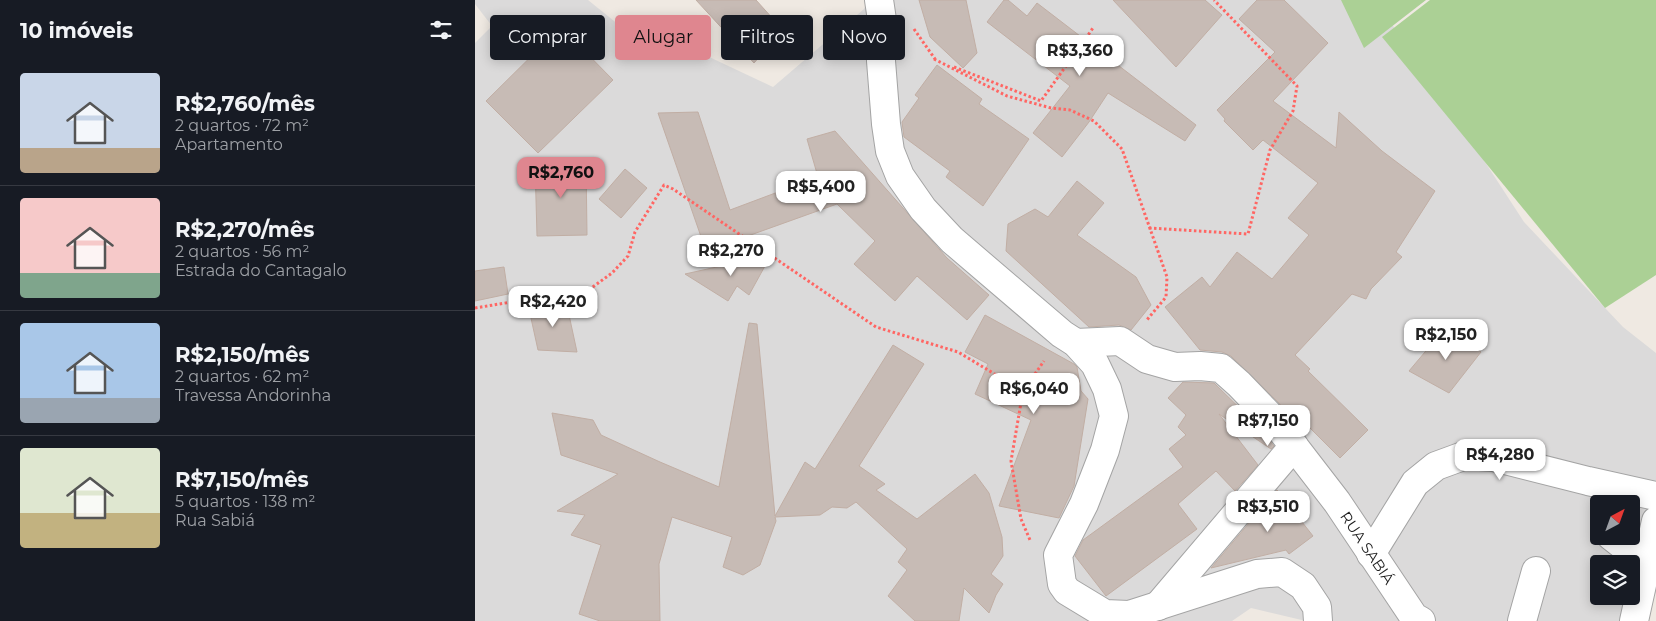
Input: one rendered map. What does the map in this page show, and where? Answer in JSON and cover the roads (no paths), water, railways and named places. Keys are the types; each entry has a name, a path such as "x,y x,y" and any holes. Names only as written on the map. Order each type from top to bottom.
{"street":[{"path":"881,10 881,61 886,124 890,151 901,176 923,209 951,240 1069,338 1095,364 1107,389 1114,416 1105,450 1084,504 1058,555 1062,584 1067,591 1105,614 1127,618 1257,574 1282,572 1303,586 1317,607 1318,621"},
{"name":"RUA SABIÁ","path":"1069,338 1120,342 1147,359 1175,368 1200,366 1221,368 1268,414 1294,446 1337,502 1417,619"},
{"path":"1158,606 1294,446"},
{"path":"1371,554 1415,483 1436,466 1466,455 1493,457 1587,481 1618,495"},
{"path":"1640,496 1656,496"},
{"path":"1634,621 1653,551 1656,521"},
{"path":"1622,545 1653,551"},
{"path":"1522,621 1536,571"}]}
